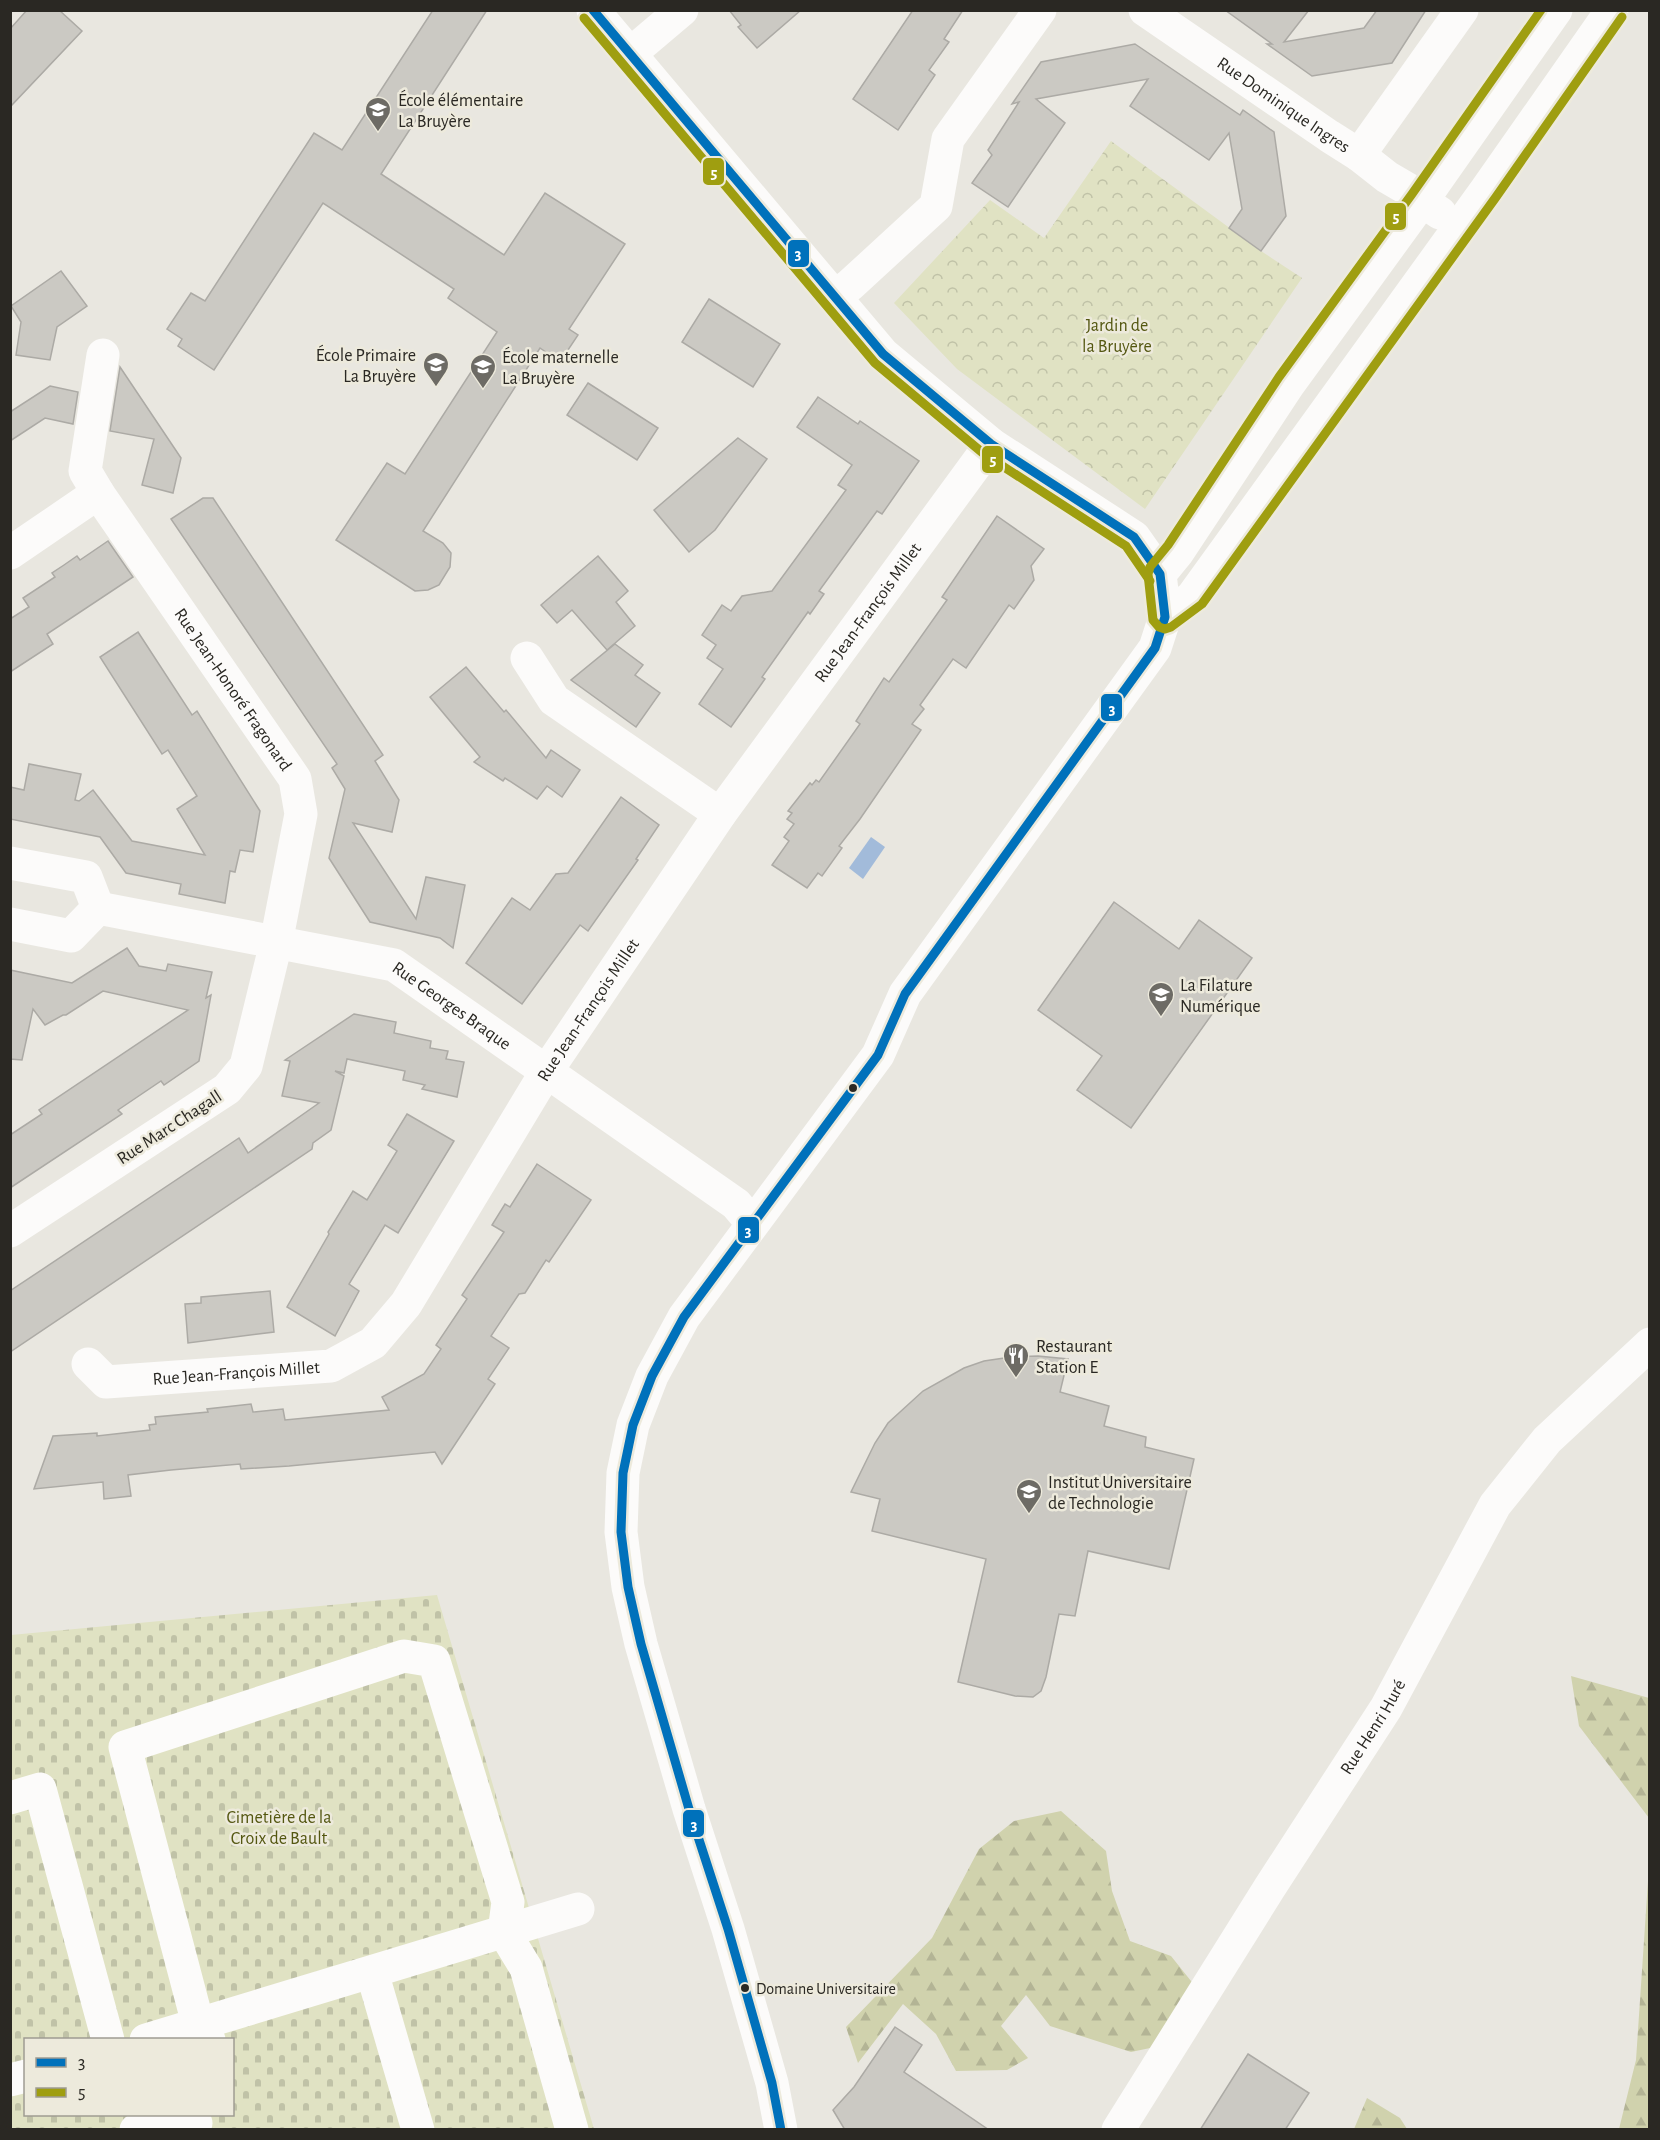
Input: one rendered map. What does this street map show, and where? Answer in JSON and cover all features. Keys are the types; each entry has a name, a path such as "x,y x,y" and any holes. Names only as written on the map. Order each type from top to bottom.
{"street":[{"path":"593,10 884,354 991,444 1134,537 1160,574 1165,617 1155,648 905,994 878,1055 684,1317 652,1376 633,1425 623,1473 621,1532 628,1587 641,1644 769,2072 781,2130"},
{"path":"630,54 682,10"},
{"path":"834,297 936,206 948,139 1040,10"},
{"name":"Rue Dominique Ingres","path":"1145,10 1459,225"},
{"path":"1359,155 1462,10"},
{"path":"1160,574 1178,552 1289,384 1422,201 1556,10"},
{"path":"1165,617 1192,597 1486,190 1612,10"},
{"name":"Rue Jean-Honoré Fragonard","path":"103,355 85,471 295,779 301,814 276,943"},
{"name":"Rue Jean-François Millet","path":"88,1364 106,1382 331,1366 373,1343 406,1304 546,1072 720,814 991,444"},
{"path":"10,553 98,493"},
{"path":"526,658 554,700 720,814"},
{"path":"10,862 86,877 98,908 71,936 10,924"},
{"name":"Rue Georges Braque","path":"98,908 394,965 736,1204 752,1223"},
{"name":"Rue Marc Chagall","path":"10,1231 227,1089 246,1066 276,943"},
{"name":"Rue Henri Huré","path":"1118,2130 1270,1887 1386,1708 1495,1505 1547,1440 1650,1344"},
{"path":"203,2032 125,1747 404,1656 434,1661 508,1902 504,1932 526,1968 572,2130"},
{"path":"11,1795 40,1789 107,2038"},
{"path":"160,2038 203,2032 372,1972 578,1909"},
{"path":"372,1972 418,2130"},
{"path":"136,2130 165,2122 198,2122"}],"green space":[{"name":"Jardin de la Bruyère","path":"1111,141 1261,251 1302,278 1145,509 957,369 894,303 990,200 1044,238"},
{"name":"Cimetière de la Croix de Bault","path":"437,1595 594,2129 11,2130 11,1635"},
{"path":"1571,1676 1649,1698 1649,1818 1579,1726"},
{"path":"1061,1811 1106,1851 1112,1891 1130,1941 1171,1956 1195,1986 1155,2047 1131,2052 1050,2026 1026,1995 1001,2026 1028,2058 1007,2070 956,2071 936,2034 903,2004 858,2063 846,2027 932,1938 979,1849 1014,1821"},
{"path":"1649,1866 1649,2129 1619,2129 1636,2060"},
{"path":"1367,2098 1400,2118 1407,2129 1354,2129"}],"water":[{"path":"871,837 885,847 863,879 849,868"}],"building":[{"path":"27,10 59,10 82,31 10,107 10,29"},
{"path":"433,10 487,10 381,174 504,255 545,193 625,244 569,329 578,335 560,362 540,348 423,531 443,543 451,553 450,567 439,585 428,590 415,591 336,540 387,463 405,474 497,332 448,298 454,289 323,203 214,370 178,346 182,339 167,329 191,293 205,301 314,133 342,150"},
{"path":"729,10 801,10 757,48 738,27 741,25"},
{"path":"913,10 963,10 944,39 949,42 929,70 935,75 898,130 853,99"},
{"path":"1225,10 1309,10 1284,42 1364,28 1377,10 1426,10 1392,63 1312,76"},
{"path":"1135,44 1240,115 1243,110 1274,132 1286,216 1261,251 1229,228 1242,209 1229,133 1209,160 1130,106 1148,79 1036,99 1065,123 1008,207 972,183 992,155 988,150 1019,102 1012,104 1041,62"},
{"path":"61,271 87,306 57,327 50,360 16,355 21,322 11,306"},
{"path":"709,299 780,344 753,387 682,342"},
{"path":"120,367 181,458 173,493 142,485 154,439 110,431"},
{"path":"588,383 658,428 637,460 567,415"},
{"path":"50,386 78,392 73,424 45,418 10,441 10,412"},
{"path":"818,397 858,424 860,421 919,461 882,514 877,511 819,591 824,594 810,614 808,612 762,677 765,679 731,727 699,704 723,669 707,658 716,645 702,635 722,605 731,611 742,596 772,591 846,490 838,485 852,465 797,427"},
{"path":"738,438 767,459 715,530 689,552 654,510"},
{"path":"203,498 213,498 383,755 375,761 399,800 392,832 353,823 416,919 426,877 465,885 453,948 440,938 370,922 329,858 345,789 332,768 337,764 171,519"},
{"path":"997,516 1044,549 1031,566 1034,580 1014,609 1009,605 966,668 953,659 920,705 924,709 912,724 921,730 839,846 842,848 822,876 818,873 807,888 772,865 789,841 784,837 794,824 787,819 792,813 788,811 810,783 812,785 816,780 819,782 860,724 856,721 884,678 889,682 947,600 942,597"},
{"path":"108,541 133,577 47,634 53,644 10,672 10,619 29,607 23,598 55,577 52,573 77,556 80,560"},
{"path":"598,556 628,591 616,602 635,626 607,650 572,610 557,623 541,605"},
{"path":"138,632 192,715 197,711 260,811 253,852 240,850 235,872 230,871 225,903 179,894 181,884 126,873 100,837 10,819 10,787 24,790 29,764 81,774 75,800 79,801 93,790 132,841 205,855 177,809 197,796 168,750 162,754 100,657"},
{"path":"615,644 643,665 635,675 660,693 636,727 571,680"},
{"path":"466,667 546,758 551,750 580,770 562,797 547,786 537,799 505,778 503,781 474,762 480,757 430,697"},
{"path":"621,797 659,825 636,859 638,860 588,931 580,925 522,1004 466,963 512,898 530,910 556,874 568,873"},
{"name":"La Filature Numérique","path":"1114,902 1179,949 1199,920 1252,958 1131,1128 1077,1090 1102,1056 1038,1010"},
{"path":"127,948 139,966 166,971 168,964 212,972 206,998 211,995 199,1061 164,1085 161,1081 118,1110 122,1114 10,1188 10,1135 42,1114 39,1110 188,1010 103,991 66,1015 45,1025 33,1009 22,1060 10,1059 10,970 72,983"},
{"path":"354,1014 396,1022 394,1033 431,1041 430,1048 448,1051 446,1059 464,1062 457,1097 422,1089 425,1085 403,1080 405,1071 347,1059 344,1073 335,1071 344,1076 331,1130 313,1143 312,1149 10,1352 10,1291 239,1138 248,1153 319,1103 282,1096 290,1061 285,1060"},
{"path":"407,1114 454,1141 398,1233 385,1225 349,1284 359,1291 335,1336 287,1307 353,1191 367,1200 397,1151 388,1145"},
{"path":"537,1164 591,1200 549,1262 546,1260 525,1293 519,1294 491,1336 509,1348 488,1379 495,1384 442,1464 435,1452 289,1466 241,1469 240,1464 171,1470 128,1475 131,1496 104,1499 103,1482 34,1489 53,1436 97,1433 97,1436 150,1430 149,1425 156,1424 155,1417 208,1412 207,1409 251,1404 253,1412 283,1409 285,1420 389,1410 382,1397 424,1374 441,1349 436,1345 467,1299 462,1295 504,1232 492,1225 505,1204 510,1207"},
{"path":"270,1291 274,1332 188,1343 185,1304 201,1303 201,1297"},
{"name":"Institut Universitaire de Technologie","path":"1038,1356 1068,1359 1060,1392 1109,1406 1104,1426 1146,1437 1145,1447 1194,1459 1169,1569 1088,1551 1075,1616 1059,1614 1046,1677 1041,1691 1033,1697 1015,1696 958,1682 986,1559 872,1531 880,1499 851,1492 875,1443 888,1423 923,1391 964,1368 984,1361"},
{"path":"895,2027 922,2045 904,2072 989,2130 845,2130 833,2110 854,2087"},
{"path":"1248,2054 1309,2093 1285,2130 1200,2130"}],"transit line":[{"name":"3","path":"593,10 883,354 991,444 1134,537 1160,574 1165,617 1155,648 905,994 878,1055 684,1317 652,1376 633,1425 623,1473 621,1532 628,1587 641,1644 689,1809 728,1929 772,2083 781,2130"},
{"name":"5","path":"1541,10 1412,194 1279,377 1168,545 1150,567 1148,574 1153,620 1159,627 1165,629 1171,627 1202,604 1496,197 1622,17"},
{"name":"5","path":"584,18 875,363 984,454 1126,546 1150,581"}],"place":[{"name":"École élémentaire La Bruyère","path":"378,133"},
{"name":"École Primaire La Bruyère","path":"436,388"},
{"name":"École maternelle La Bruyère","path":"483,390"},
{"name":"La Filature Numérique","path":"1161,1018"},
{"name":"Restaurant Station E","path":"1016,1379"},
{"name":"Institut Universitaire de Technologie","path":"1029,1515"},
{"name":"Domaine Universitaire","path":"745,1988"}]}
